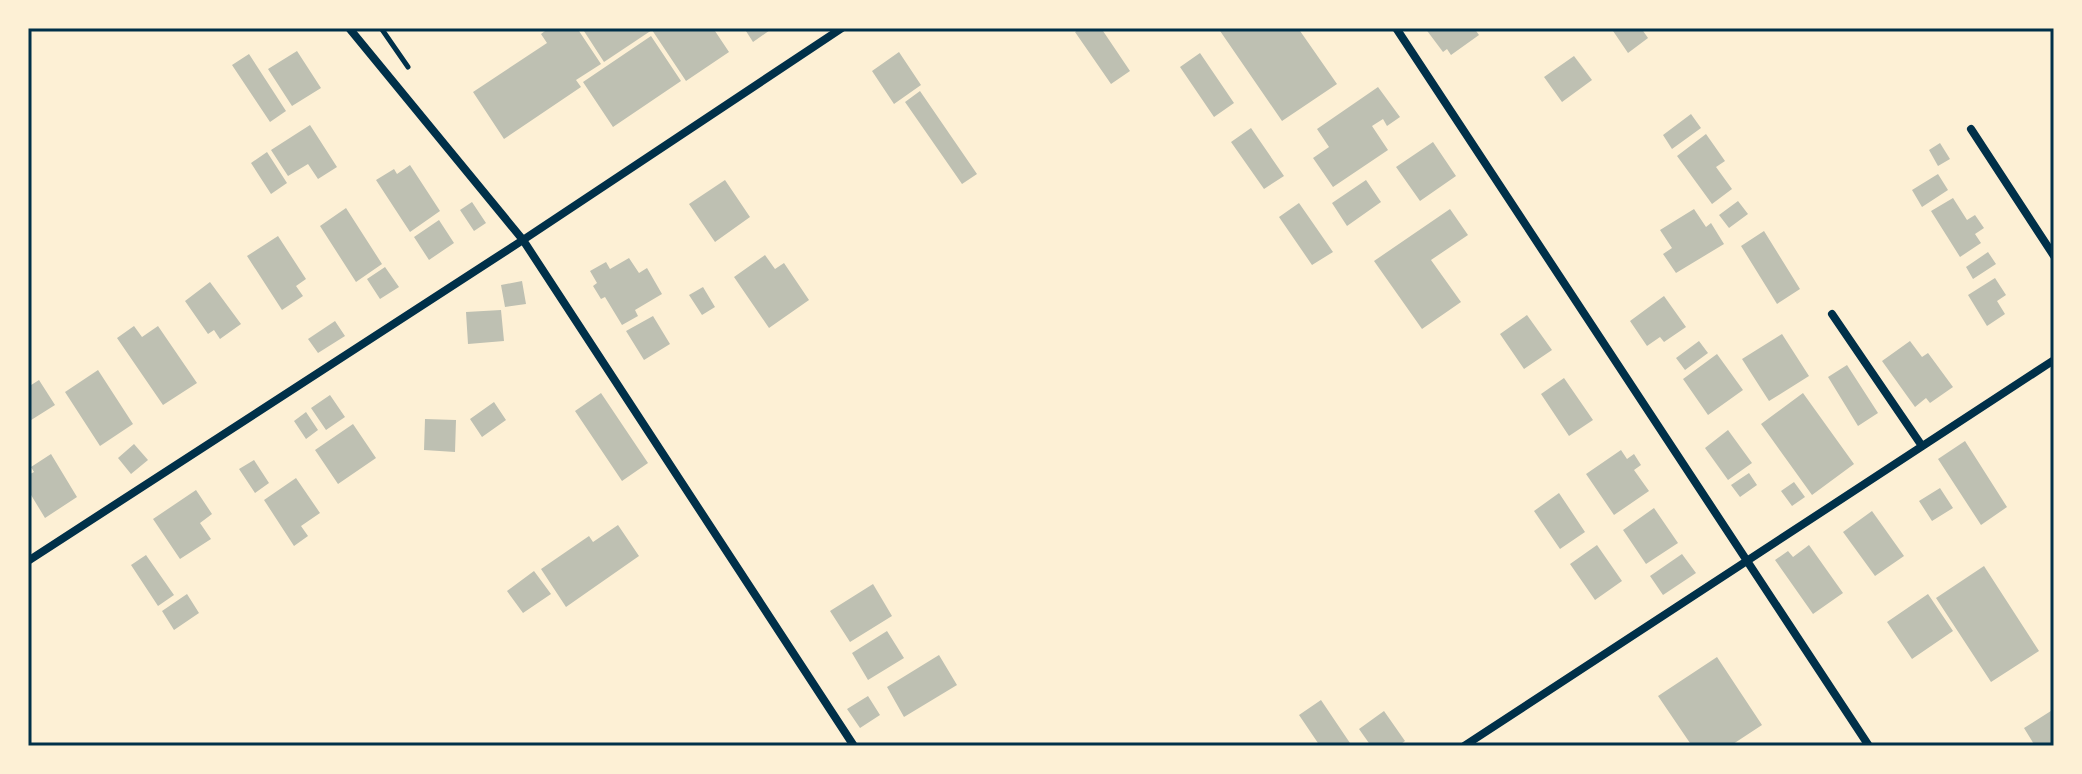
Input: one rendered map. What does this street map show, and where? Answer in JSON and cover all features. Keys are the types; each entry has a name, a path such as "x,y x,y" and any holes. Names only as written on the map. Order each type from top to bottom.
{"street":[{"path":"349,28 523,240 854,746"},
{"path":"28,561 523,240 842,28"},
{"path":"1396,28 1869,746"},
{"path":"1971,129 2054,256"},
{"path":"1832,314 1922,446"},
{"path":"1464,746 2054,360"}],"building":[{"path":"549,28 577,28 601,64 576,80 581,87 504,139 473,92 547,43 541,34"},
{"path":"582,28 713,28 729,52 686,81 652,30 604,62"},
{"path":"744,28 773,28 753,42"},
{"path":"1081,28 1101,28 1130,71 1111,84 1075,32"},
{"path":"1218,28 1298,28 1337,84 1282,121"},
{"path":"1425,28 1474,28 1479,35 1451,55 1447,49 1443,52"},
{"path":"1611,28 1641,28 1648,38 1628,53"},
{"path":"651,36 681,81 613,127 583,82"},
{"path":"297,51 321,88 292,106 268,69"},
{"path":"899,52 921,85 894,104 872,71"},
{"path":"1200,53 1234,103 1214,117 1180,67"},
{"path":"249,54 286,111 270,122 232,65"},
{"path":"1574,56 1592,80 1562,102 1544,77"},
{"path":"1378,87 1400,117 1387,126 1383,119 1372,126 1388,150 1333,187 1313,158 1329,147 1317,129"},
{"path":"920,91 977,174 962,184 905,102"},
{"path":"1691,114 1701,128 1672,149 1663,135"},
{"path":"310,125 337,167 318,179 308,164 288,176 271,150"},
{"path":"1251,128 1284,176 1264,189 1231,142"},
{"path":"1706,134 1725,161 1716,167 1732,189 1712,204 1677,156"},
{"path":"1433,142 1456,176 1420,201 1396,167"},
{"path":"1940,143 1950,159 1938,166 1929,150"},
{"path":"267,152 287,183 271,194 251,163"},
{"path":"410,165 440,211 410,232 376,180 394,169 397,174"},
{"path":"1938,174 1948,190 1922,207 1912,190"},
{"path":"725,180 750,217 715,242 689,204"},
{"path":"1366,180 1381,202 1347,226 1332,203"},
{"path":"1953,198 1967,220 1975,215 1984,228 1975,234 1981,243 1960,257 1931,211"},
{"path":"1738,201 1748,214 1729,228 1719,215"},
{"path":"472,202 486,223 474,231 460,210"},
{"path":"1299,203 1333,252 1312,265 1279,217"},
{"path":"346,208 382,264 356,282 320,226"},
{"path":"1450,209 1468,235 1431,260 1461,302 1422,329 1374,261"},
{"path":"1694,209 1706,227 1711,223 1724,244 1676,273 1663,254 1672,248 1660,230"},
{"path":"439,220 454,243 429,260 414,237"},
{"path":"1764,231 1800,289 1777,304 1741,246"},
{"path":"278,236 306,279 296,286 303,296 282,310 247,256"},
{"path":"1988,252 1996,264 1973,279 1966,267"},
{"path":"765,255 775,269 784,263 809,300 769,328 734,277"},
{"path":"629,258 639,273 647,268 662,294 635,310 638,316 622,325 605,297 601,299 593,286 597,283 590,271 606,262 610,269"},
{"path":"385,267 399,287 380,299 367,279"},
{"path":"1995,278 2006,295 1997,301 2005,314 1987,326 1968,295"},
{"path":"522,281 526,304 505,307 501,285"},
{"path":"210,282 241,324 220,339 214,330 208,334 185,301"},
{"path":"703,287 715,307 702,315 689,295"},
{"path":"1664,296 1686,327 1664,342 1660,337 1647,346 1630,321"},
{"path":"501,310 504,341 468,344 466,312"},
{"path":"1527,315 1552,350 1524,369 1500,334"},
{"path":"653,316 670,344 644,360 626,331"},
{"path":"335,321 345,336 318,353 308,339"},
{"path":"134,326 142,337 158,326 197,383 163,405 117,338"},
{"path":"1782,334 1809,376 1769,401 1742,359"},
{"path":"1699,341 1708,353 1685,370 1676,358"},
{"path":"1910,341 1922,357 1928,353 1953,387 1930,403 1926,398 1915,407 1882,361"},
{"path":"1717,354 1743,390 1708,415 1683,379"},
{"path":"1847,365 1878,413 1858,426 1828,377"},
{"path":"98,370 133,424 100,446 65,392"},
{"path":"1564,378 1593,420 1569,436 1541,394"},
{"path":"39,380 55,405 28,422 28,387"},
{"path":"601,393 648,463 622,481 575,411"},
{"path":"1803,393 1854,464 1812,495 1761,424"},
{"path":"330,395 345,417 326,430 311,408"},
{"path":"494,402 506,420 482,437 470,419"},
{"path":"306,412 318,430 306,439 294,421"},
{"path":"425,419 456,420 455,452 424,450"},
{"path":"353,424 376,458 338,484 315,450"},
{"path":"1728,430 1752,463 1728,480 1705,448"},
{"path":"1965,441 2007,507 1981,525 1938,459"},
{"path":"134,444 148,460 131,474 118,458"},
{"path":"1621,450 1627,459 1634,454 1641,465 1634,470 1649,491 1614,515 1586,474"},
{"path":"51,454 77,497 45,518 28,490 28,475 34,472 31,467"},
{"path":"254,460 269,483 255,493 239,469"},
{"path":"1749,473 1757,485 1740,497 1731,485"},
{"path":"296,478 320,513 301,526 308,536 294,546 264,500"},
{"path":"1794,482 1805,497 1792,506 1781,491"},
{"path":"1940,488 1953,508 1932,521 1919,501"},
{"path":"196,490 212,514 200,523 211,539 180,559 153,519"},
{"path":"1559,493 1585,532 1560,549 1534,511"},
{"path":"1654,508 1678,543 1646,564 1623,530"},
{"path":"1872,511 1904,556 1875,576 1843,532"},
{"path":"618,525 639,556 566,607 541,569 589,536 593,542"},
{"path":"1597,545 1622,581 1595,600 1570,564"},
{"path":"1809,545 1843,593 1813,614 1775,560 1788,551 1793,557"},
{"path":"1682,554 1696,573 1663,595 1650,576"},
{"path":"146,555 174,595 158,606 131,565"},
{"path":"1984,566 2039,651 1991,682 1936,598"},
{"path":"534,571 551,594 523,613 507,591"},
{"path":"873,584 892,616 850,642 830,611"},
{"path":"187,594 199,613 174,630 162,611"},
{"path":"1928,594 1953,631 1912,659 1887,622"},
{"path":"887,631 904,658 868,680 852,653"},
{"path":"939,655 957,685 904,717 887,687"},
{"path":"1717,657 1762,725 1730,746 1692,746 1658,696"},
{"path":"868,696 880,715 860,728 847,709"},
{"path":"1321,700 1352,746 1320,746 1299,715"},
{"path":"2054,709 2054,746 2035,746 2024,728"},
{"path":"1384,711 1405,741 1398,746 1371,746 1359,729"}]}
